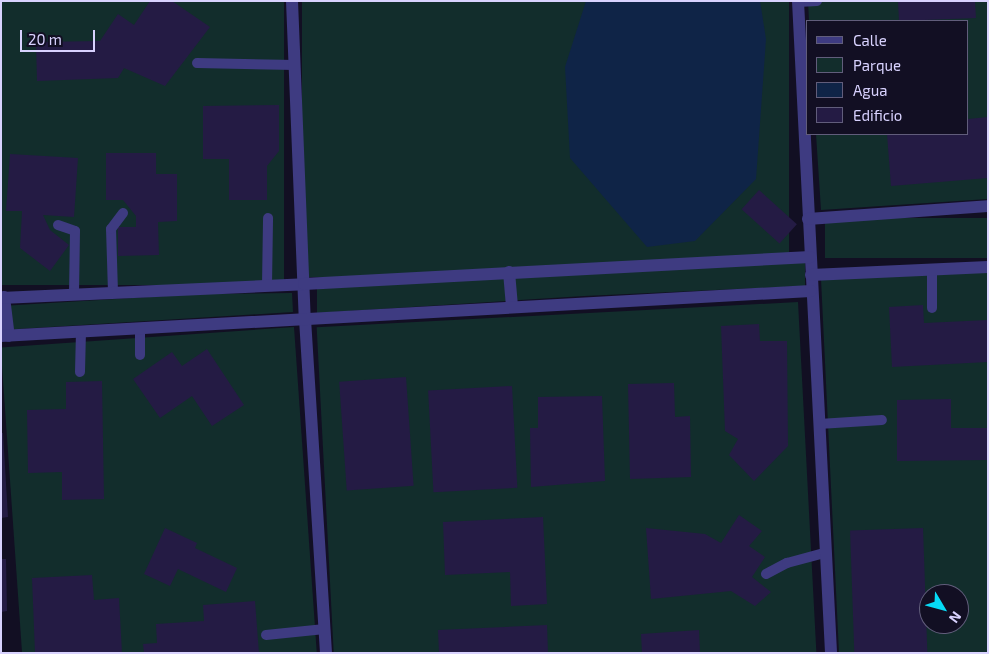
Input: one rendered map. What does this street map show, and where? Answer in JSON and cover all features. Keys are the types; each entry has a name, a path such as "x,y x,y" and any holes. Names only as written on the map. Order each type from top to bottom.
{"street":[{"path":"292,1 305,319 326,653"},
{"path":"798,2 806,117"},
{"path":"806,135 808,219 831,653"},
{"path":"808,219 988,206"},
{"path":"810,257 3,298 5,336 812,291"},
{"path":"811,274 988,267"},
{"path":"509,272 512,307"}],"lane":[{"path":"798,2 817,1"},
{"path":"197,63 295,65"},
{"path":"113,292 111,229 123,213"},
{"path":"268,218 268,286"},
{"path":"58,225 75,231 74,294"},
{"path":"932,269 932,308"},
{"path":"140,328 140,355"},
{"path":"80,372 81,332"},
{"path":"819,424 882,420"},
{"path":"766,574 787,564 825,553"},
{"path":"266,635 325,628"}],"green space":[{"path":"1,1 284,1 284,285 1,285"},
{"path":"302,1 789,1 789,277 302,277"},
{"path":"808,1 988,1 988,199 821,210 816,135 969,135 969,20 809,20"},
{"path":"825,218 988,218 988,258 825,258"},
{"path":"805,261 805,286 584,296 317,313 317,288"},
{"path":"988,270 988,653 839,653 821,279"},
{"path":"292,293 293,312 1,330 1,306 198,294"},
{"path":"798,302 816,653 334,653 317,327"},
{"path":"294,327 317,653 22,653 1,347"}],"water":[{"path":"586,1 760,1 766,39 756,179 695,241 647,247 570,158 565,67"}],"building":[{"path":"150,1 172,1 210,27 165,86 124,68 118,78 37,81 36,42 100,41 118,14 134,25"},
{"path":"898,1 975,1 976,18 899,20"},
{"path":"279,105 279,151 267,166 267,200 229,200 229,159 203,159 203,106"},
{"path":"988,117 988,178 891,186 887,135 969,135 969,119"},
{"path":"106,153 156,153 156,174 177,174 177,221 158,222 159,255 118,256 118,227 136,227 136,216 123,200 106,200"},
{"path":"10,154 78,158 74,217 43,215 50,230 69,245 50,271 20,248 22,211 6,211"},
{"path":"759,190 797,224 780,243 742,209"},
{"path":"923,305 924,323 988,320 988,362 892,367 889,307"},
{"path":"759,324 760,341 787,341 788,446 754,481 729,455 738,439 725,431 721,326"},
{"path":"207,349 244,405 212,426 192,396 160,418 133,379 172,352 182,366"},
{"path":"406,377 414,486 347,490 339,382"},
{"path":"102,381 104,499 62,500 62,472 28,473 27,410 66,409 66,382"},
{"path":"674,383 675,417 690,416 691,477 630,479 628,384"},
{"path":"512,386 517,488 433,492 428,390"},
{"path":"602,396 605,481 531,487 530,428 538,428 538,397"},
{"path":"951,399 951,428 988,428 988,460 897,461 897,400"},
{"path":"1,433 3,433 8,517 1,518"},
{"path":"739,515 762,531 749,546 765,557 752,577 771,592 755,606 731,591 651,599 646,528 705,534 721,543"},
{"path":"543,517 547,604 511,606 510,572 445,575 443,522"},
{"path":"165,528 197,543 195,548 237,568 226,592 178,569 170,586 144,574"},
{"path":"923,528 925,584 919,584 919,634 927,634 927,653 854,653 850,531"},
{"path":"1,559 6,559 7,611 1,612"},
{"path":"92,575 94,600 119,598 122,653 35,653 32,578"},
{"path":"255,601 259,653 144,653 143,644 157,643 156,624 204,621 203,605"},
{"path":"547,625 548,653 439,653 438,630"},
{"path":"699,630 700,653 642,653 641,634"}]}
